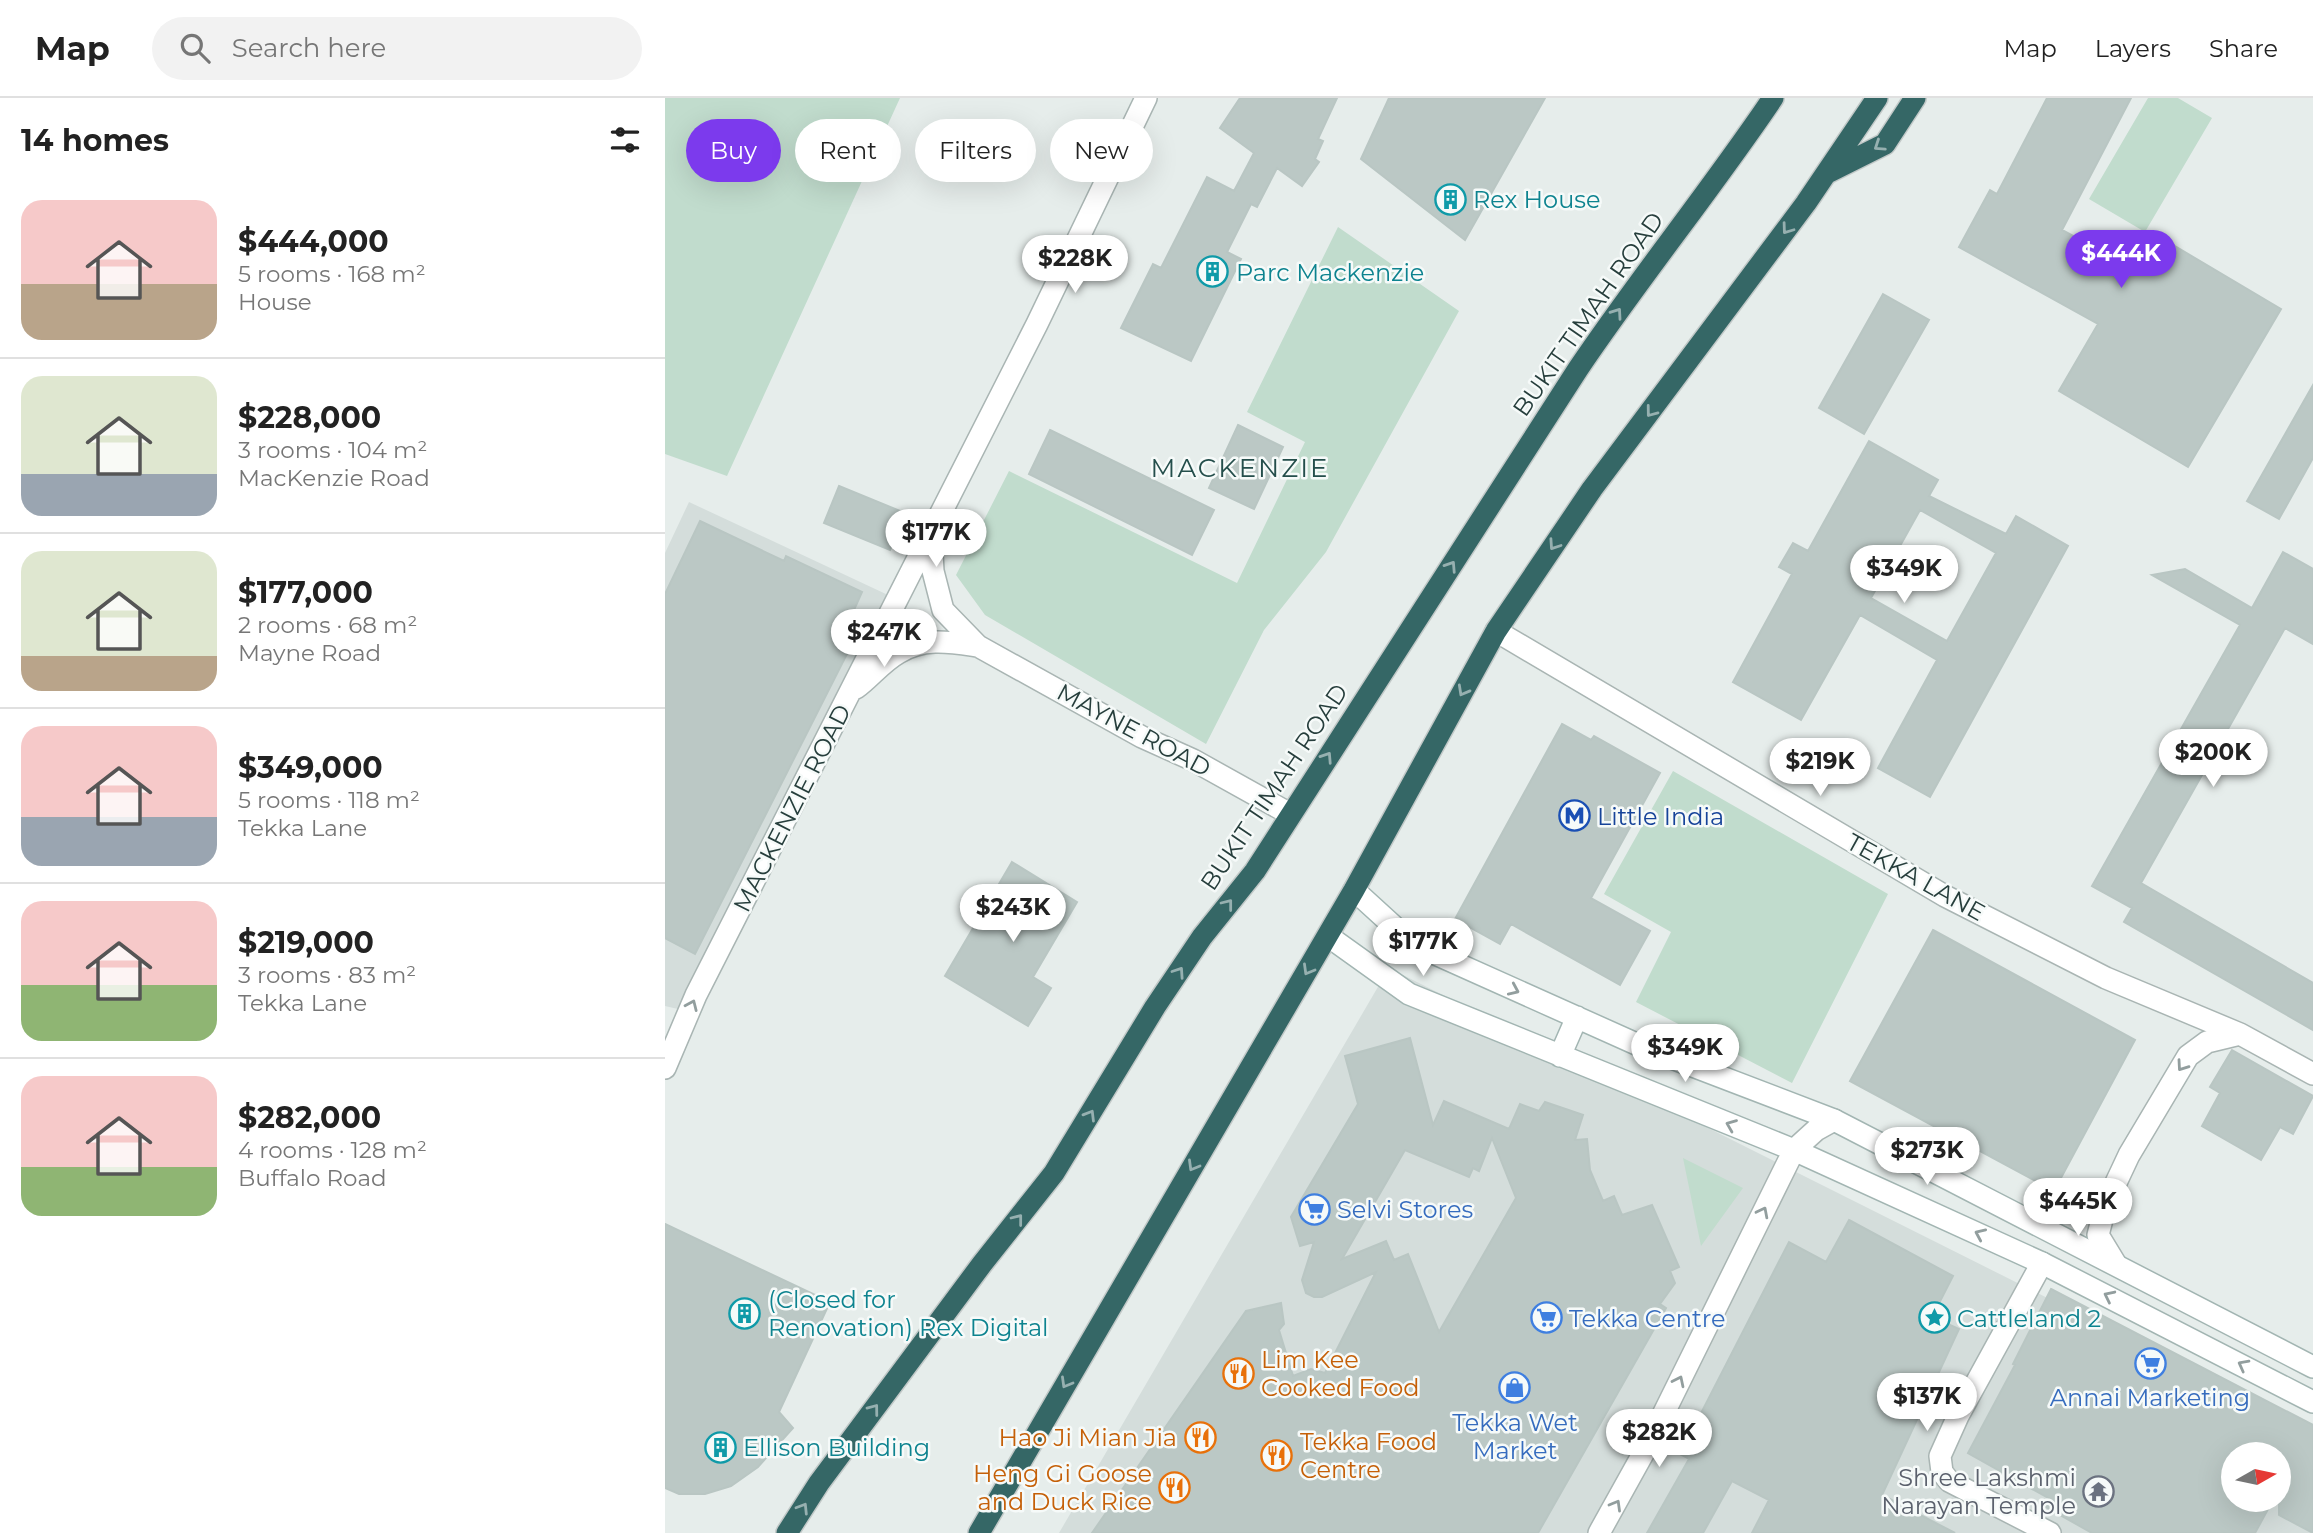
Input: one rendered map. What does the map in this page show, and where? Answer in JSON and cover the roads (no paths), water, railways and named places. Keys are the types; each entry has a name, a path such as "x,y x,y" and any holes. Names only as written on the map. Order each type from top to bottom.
{"highway":[{"name":"BUKIT TIMAH ROAD","path":"787,1533 819,1483 982,1264 1054,1173 1156,1007 1202,937 1255,871 1619,309 1773,98"},
{"path":"979,1533 1328,936 1496,631 1592,489 1725,314 1877,98"},
{"path":"1826,173 1885,145 1915,98"}],"street":[{"name":"MACKENZIE ROAD","path":"665,1068 696,995 1038,324 1146,98"},
{"name":"MAYNE ROAD","path":"931,533 933,571 943,610 978,646 1142,737 1193,760 1290,814"},
{"name":"TEKKA LANE","path":"1496,631 1945,896 2106,978 2240,1034 2313,1074"},
{"name":"MAYNE ROAD","path":"851,691 898,653 925,642 944,641 978,646"},
{"path":"1354,890 1400,932 1431,952 1643,1047 1834,1120 2313,1367"},
{"path":"1328,936 1409,994 1794,1150 2042,1263 2313,1402"},
{"path":"1560,1056 1577,1017"},
{"path":"2115,1263 2098,1235 2106,1204 2129,1155 2188,1056 2207,1042 2240,1034"},
{"path":"1599,1533 1644,1454 1794,1150 1816,1130 1834,1120"},
{"path":"2041,1226 2046,1242 2042,1263 1958,1416 1940,1462 1942,1472 1949,1481 2050,1533"}],"place":[{"name":"Rex House","path":"1450,199"},
{"name":"Parc Mackenzie","path":"1213,272"},
{"name":"Little India","path":"1574,816"},
{"name":"Selvi Stores","path":"1314,1209"},
{"name":"(Closed for Renovation) Rex Digital","path":"745,1313"},
{"name":"Tekka Centre","path":"1546,1318"},
{"name":"Cattleland 2","path":"1934,1318"},
{"name":"Annai Marketing","path":"2150,1363"},
{"name":"Lim Kee Cooked Food","path":"1238,1373"},
{"name":"Tekka Wet Market","path":"1515,1388"},
{"name":"Hao Ji Mian Jia","path":"1200,1437"},
{"name":"Ellison Building","path":"720,1447"},
{"name":"Tekka Food Centre","path":"1277,1455"},
{"name":"Heng Gi Goose and Duck Rice","path":"1175,1487"},
{"name":"Shree Lakshmi Narayan Temple","path":"2099,1491"}],"district":[{"name":"MACKENZIE","path":"1240,468"}]}
